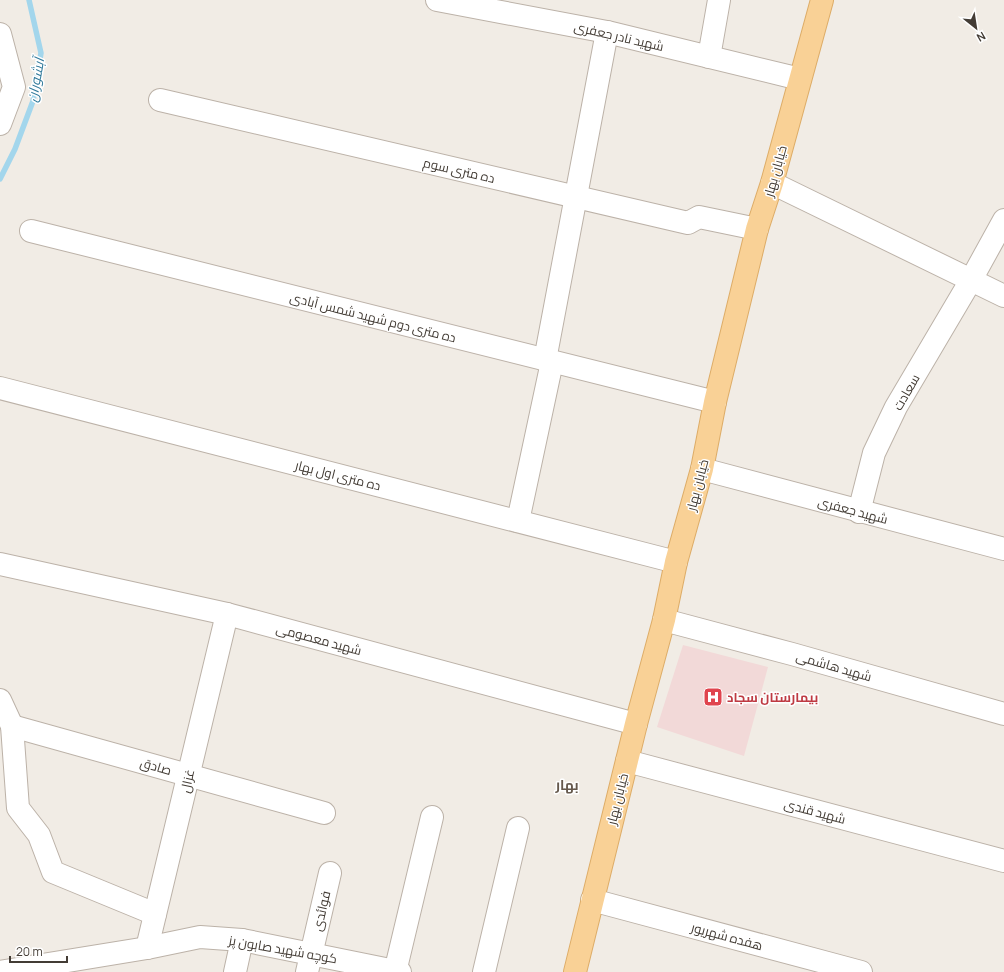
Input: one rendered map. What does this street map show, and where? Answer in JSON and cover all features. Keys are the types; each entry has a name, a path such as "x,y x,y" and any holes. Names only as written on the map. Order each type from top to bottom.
{"main road":[{"name":"خیابان بهار","path":"575,972 636,724 664,620 676,562 702,470 715,402 757,229 772,183 822,0"}],"street":[{"name":"شهید نادر جعفری","path":"437,0 607,32 800,79"},
{"path":"709,57 719,0"},
{"path":"518,521 549,361 575,197 607,32"},
{"path":"0,34 14,87 0,124"},
{"name":"ده متری سوم","path":"160,100 688,223 699,217 757,229"},
{"path":"772,183 1004,296"},
{"name":"سعادت","path":"859,512 874,453 896,407 971,280 1004,220"},
{"name":"ده متری دوم شهید شمس آبادی","path":"31,231 715,402"},
{"name":"ده متری اول بهار","path":"0,388 676,562"},
{"name":"شهید جعفری","path":"702,470 1004,549"},
{"name":"شهید معصومی","path":"0,564 227,614 636,724"},
{"name":"غزال","path":"147,948 227,614"},
{"name":"شهید هاشمی","path":"664,620 800,656 1004,714"},
{"path":"0,700 12,726 18,808 39,835 53,872 155,914"},
{"name":"صادق","path":"12,726 324,813"},
{"name":"شهید قندی","path":"627,761 1004,861"},
{"path":"397,972 432,817"},
{"path":"484,972 518,828"},
{"name":"فوائدی","path":"309,963 330,873"},
{"name":"هفده شهریور","path":"592,900 861,972"},
{"name":"کوچه شهید صابون پز","path":"0,972 76,966 147,948 200,937 242,940 309,963 397,972"},
{"path":"235,972 242,940"}],"shaded area":[{"name":"بیمارستان سجاد","path":"683,645 768,667 744,756 657,727"}],"waterway":[{"name":"آبشوران","path":"0,179 15,149 33,101 41,53 29,0"}],"place":[{"name":"بیمارستان سجاد","path":"713,697"}],"district":[{"name":"بهار","path":"567,784"}]}
